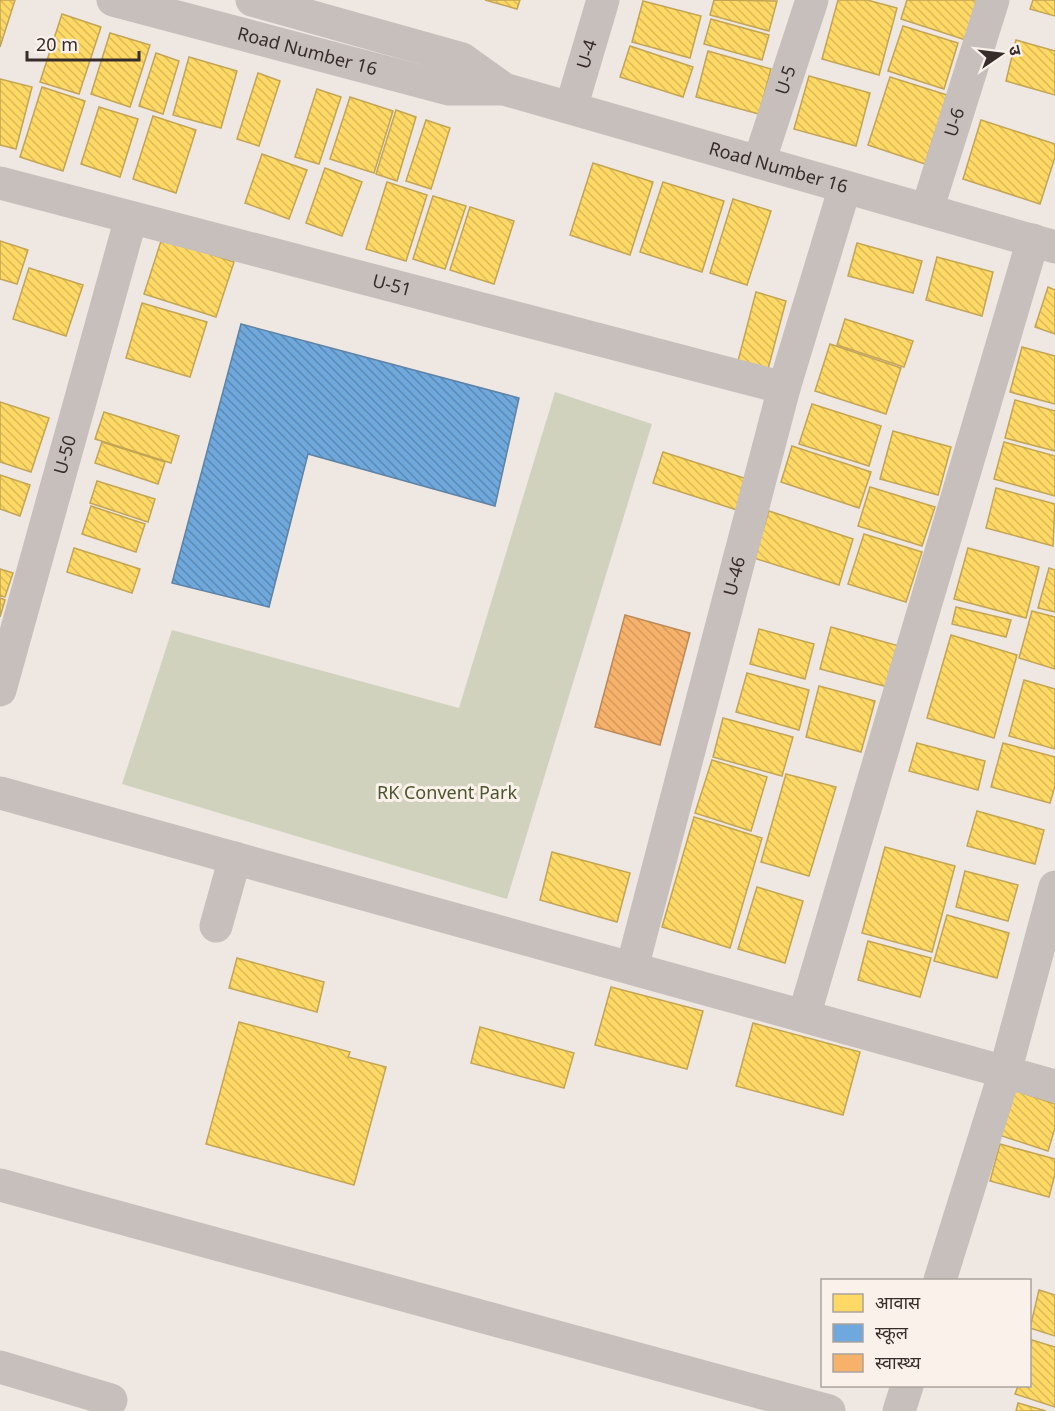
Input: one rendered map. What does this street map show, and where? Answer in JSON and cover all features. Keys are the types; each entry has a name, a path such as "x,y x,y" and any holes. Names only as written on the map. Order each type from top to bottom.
{"street":[{"name":"Road Number 16","path":"113,0 188,9 449,89 504,89 1044,243"},
{"name":"Road Number 16","path":"252,0 462,59 504,89"},
{"name":"U-4","path":"571,108 603,0"},
{"name":"U-5","path":"759,162 812,0"},
{"name":"U-6","path":"927,210 993,0"},
{"name":"U-51","path":"0,183 784,388"},
{"name":"U-46","path":"632,968 784,388 845,187"},
{"name":"U-50","path":"0,690 131,218"},
{"path":"804,1016 1044,243"},
{"path":"0,793 1055,1086"},
{"path":"216,926 235,858"},
{"path":"941,1279 1005,1072 1055,886"},
{"path":"0,1185 829,1411"},
{"path":"0,1366 111,1400"},
{"path":"899,1411 907,1387"}],"green space":[{"name":"RK Convent Park","path":"555,392 652,424 507,899 122,784 172,630 459,708"}],"building: आवास":[{"path":"0,0 15,0 0,47"},
{"path":"485,0 520,0 517,9"},
{"path":"714,0 777,1 769,31 710,15"},
{"path":"838,0 867,0 897,8 879,75 822,59"},
{"path":"907,0 982,0 969,41 901,19"},
{"path":"1033,0 1055,0 1055,16 1030,9"},
{"path":"643,1 701,16 690,58 632,42"},
{"path":"62,14 101,27 79,94 40,82"},
{"path":"711,19 769,35 762,60 704,44"},
{"path":"903,26 958,43 944,89 888,71"},
{"path":"110,33 150,45 130,107 91,94"},
{"path":"1016,40 1055,51 1055,95 1006,81"},
{"path":"630,46 693,67 683,97 620,77"},
{"path":"708,51 771,69 759,114 696,97"},
{"path":"156,53 179,61 163,114 139,106"},
{"path":"189,57 237,71 221,128 173,115"},
{"path":"258,73 280,81 259,146 237,139"},
{"path":"809,76 870,93 856,146 794,129"},
{"path":"890,77 947,95 925,164 868,145"},
{"path":"0,79 32,87 16,149 0,145"},
{"path":"42,87 85,101 63,171 20,157"},
{"path":"317,89 341,97 319,164 295,157"},
{"path":"350,97 393,111 374,173 330,159"},
{"path":"99,107 138,119 120,177 81,164"},
{"path":"396,110 416,117 397,181 376,174"},
{"path":"153,116 196,130 176,193 133,179"},
{"path":"426,120 450,128 431,189 406,181"},
{"path":"981,120 1055,144 1055,157 1040,204 963,179"},
{"path":"262,154 307,170 289,219 245,203"},
{"path":"593,163 653,182 630,255 570,235"},
{"path":"325,168 362,182 342,236 306,223"},
{"path":"387,182 427,195 406,261 366,249"},
{"path":"663,182 724,201 702,272 640,252"},
{"path":"433,196 466,206 445,269 413,259"},
{"path":"733,199 771,211 747,285 710,273"},
{"path":"470,207 514,221 494,284 450,270"},
{"path":"162,238 234,262 216,317 144,294"},
{"path":"0,241 28,250 17,284 0,279"},
{"path":"857,243 922,261 913,293 848,276"},
{"path":"937,257 993,272 982,316 926,300"},
{"path":"29,268 83,285 66,336 13,319"},
{"path":"1048,287 1055,290 1055,334 1035,327"},
{"path":"756,292 786,301 768,369 738,361"},
{"path":"142,303 207,322 190,377 126,358"},
{"path":"845,319 913,341 904,367 837,345"},
{"path":"830,344 901,368 886,414 815,391"},
{"path":"1022,347 1055,356 1055,404 1010,392"},
{"path":"1015,400 1055,411 1055,451 1005,438"},
{"path":"0,402 49,418 31,472 0,462"},
{"path":"812,404 881,426 869,466 799,444"},
{"path":"104,412 179,436 171,463 95,439"},
{"path":"893,431 951,447 938,495 880,479"},
{"path":"102,442 165,462 158,484 95,463"},
{"path":"1004,442 1055,456 1055,496 994,479"},
{"path":"792,446 871,472 859,508 781,482"},
{"path":"663,452 747,479 737,510 653,483"},
{"path":"0,475 30,485 20,516 0,509"},
{"path":"97,481 155,499 148,522 90,503"},
{"path":"870,487 935,507 922,546 858,526"},
{"path":"996,488 1055,504 1053,546 986,528"},
{"path":"91,506 145,524 136,552 82,534"},
{"path":"769,511 853,539 839,585 754,558"},
{"path":"864,534 922,552 906,602 848,584"},
{"path":"74,548 140,569 132,593 67,572"},
{"path":"968,548 1039,567 1026,618 954,599"},
{"path":"1049,568 1055,570 1055,612 1038,608"},
{"path":"0,569 13,573 5,597 0,596"},
{"path":"0,598 5,600 0,617"},
{"path":"956,607 1011,620 1006,637 952,624"},
{"path":"1032,611 1055,617 1055,669 1019,658"},
{"path":"831,627 899,646 888,687 820,669"},
{"path":"759,629 814,644 805,679 750,664"},
{"path":"951,635 1017,655 994,738 927,718"},
{"path":"747,673 809,690 799,730 736,712"},
{"path":"1024,680 1055,689 1055,749 1009,736"},
{"path":"819,686 875,701 861,752 806,737"},
{"path":"723,718 793,737 782,776 713,757"},
{"path":"917,743 985,761 978,790 909,771"},
{"path":"1003,743 1055,757 1055,786 1050,803 991,787"},
{"path":"712,760 767,777 751,831 695,813"},
{"path":"786,774 836,787 809,876 761,862"},
{"path":"977,811 1044,830 1035,864 967,846"},
{"path":"694,817 762,838 730,948 662,927"},
{"path":"885,847 955,866 932,952 862,933"},
{"path":"552,852 630,873 617,922 540,900"},
{"path":"965,871 1018,885 1008,921 956,907"},
{"path":"757,887 803,901 785,963 738,949"},
{"path":"947,915 1009,933 997,978 934,961"},
{"path":"868,941 931,958 920,997 858,980"},
{"path":"237,958 324,982 317,1012 229,988"},
{"path":"611,987 703,1011 687,1069 595,1045"},
{"path":"239,1022 350,1052 348,1057 386,1067 354,1185 206,1144"},
{"path":"753,1023 860,1052 843,1115 736,1086"},
{"path":"480,1027 574,1053 564,1088 471,1063"},
{"path":"1007,1088 1055,1104 1055,1128 1048,1151 993,1133"},
{"path":"1000,1144 1055,1159 1055,1174 1049,1197 990,1181"},
{"path":"1039,1290 1055,1295 1055,1336 1031,1328"},
{"path":"1032,1340 1055,1347 1055,1407 1015,1394 1018,1387 1031,1387"},
{"path":"1018,1403 1046,1411 1016,1411"}],"building: स्कूल":[{"path":"241,324 519,398 495,506 308,454 269,607 172,583"}],"building: स्वास्थ्य":[{"path":"625,615 690,633 660,745 595,727"}]}
